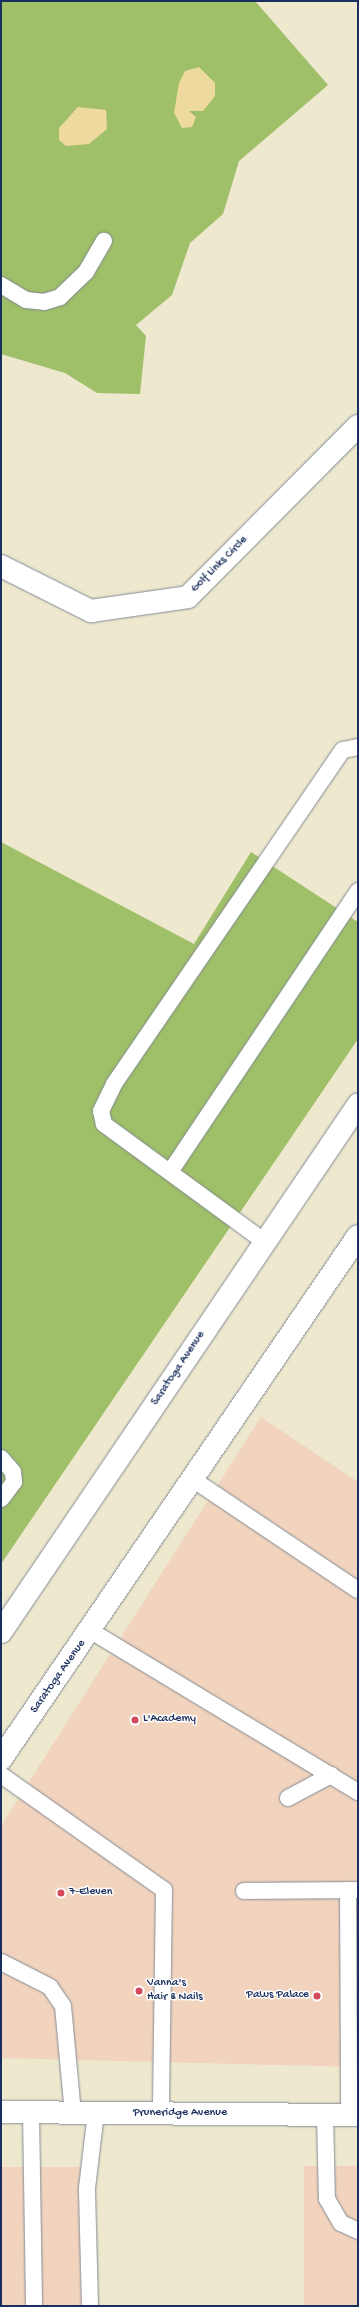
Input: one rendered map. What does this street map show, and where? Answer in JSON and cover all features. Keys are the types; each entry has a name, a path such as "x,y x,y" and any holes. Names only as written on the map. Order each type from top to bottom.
{"main road":[{"name":"Golf Links Circle","path":"1,566 91,611 188,597 358,426"},
{"name":"Saratoga Avenue","path":"1,1632 358,1105"},
{"name":"Saratoga Avenue","path":"1,1759 355,1248"},
{"name":"Pruneridge Avenue","path":"1,2112 354,2115"}],"lane":[{"path":"1,285 26,300 44,302 60,298 86,272 104,241"},
{"path":"265,1242 104,1124 101,1111 114,1084 343,750 358,747"},
{"path":"170,1172 358,891"},
{"path":"1,1458 13,1472 14,1482 1,1499"},
{"path":"194,1480 358,1590"},
{"path":"91,1631 358,1792"},
{"path":"1,1775 164,1890 162,2114"},
{"path":"288,1798 331,1775"},
{"path":"244,1891 353,1890 354,2115"},
{"path":"1,1962 50,1987 63,2006 73,2113"},
{"path":"31,2113 34,2306"},
{"path":"90,2306 87,2188 96,2113"},
{"path":"325,2114 327,2199 341,2222 358,2231"}],"shaded area":[{"path":"261,1417 358,1482 358,2067 1,2058 1,1826"},
{"path":"304,2166 358,2166 358,2306 304,2306"},
{"path":"1,2167 91,2167 91,2306 1,2306"}],"green space":[{"path":"1,1 255,1 328,85 239,161 223,214 190,243 172,295 136,325 146,336 140,394 97,393 65,373 1,354"},
{"path":"1,842 194,944 251,852 358,922 358,1039 1,1564"}],"sand":[{"path":"199,67 215,83 215,96 203,111 189,111 196,117 192,127 182,128 174,113 179,83 185,71"},
{"path":"78,107 106,110 107,129 89,144 66,146 59,140 59,128"}],"place":[{"name":"L'Academy","path":"135,1720"},
{"name":"7-Eleven","path":"61,1893"},
{"name":"Vanna's Hair & Nails","path":"139,1991"},
{"name":"Paws Palace","path":"317,1996"}]}
